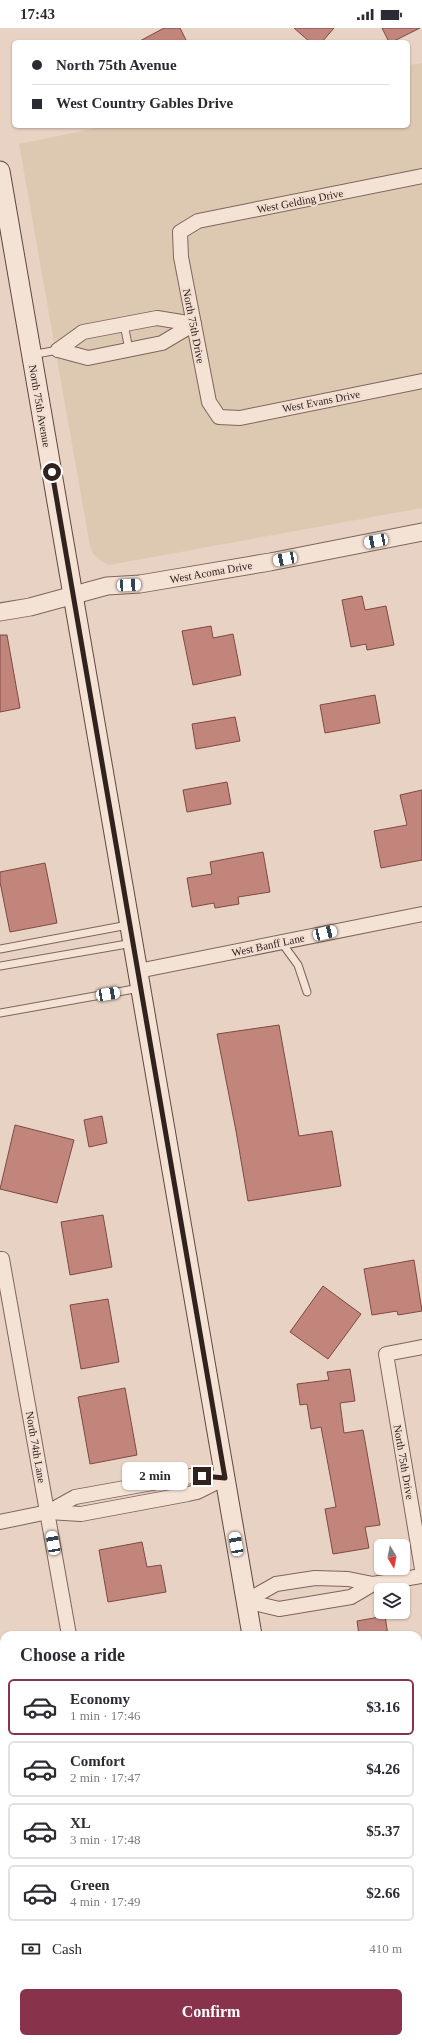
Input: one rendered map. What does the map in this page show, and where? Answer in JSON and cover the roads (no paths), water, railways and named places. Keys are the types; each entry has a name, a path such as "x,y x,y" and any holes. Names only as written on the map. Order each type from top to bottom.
{"main road":[{"name":"North 75th Avenue","path":"0,171 9,240 74,594 251,1631"}],"street":[{"name":"West Gelding Drive","path":"180,232 198,221 422,176"},
{"name":"North 75th Drive","path":"180,232 181,257 209,402 219,417"},
{"path":"58,350 83,332 124,324 157,318 194,324"},
{"path":"58,350 88,358 162,343 194,324"},
{"name":"West Evans Drive","path":"219,417 240,418 422,381"},
{"name":"West Acoma Drive","path":"0,612 30,607 108,586 140,584 270,562 422,532"},
{"name":"West Banff Lane","path":"139,980 282,943 422,914"},
{"name":"North 74th Lane","path":"1,1259 68,1631"},
{"name":"North 75th Drive","path":"422,1347 386,1354 422,1570"},
{"path":"0,1522 48,1512 81,1514 188,1494 197,1492 225,1478"},
{"path":"246,1601 276,1584 315,1578 348,1579 373,1584 422,1576"},
{"path":"246,1601 279,1609 351,1597 373,1584"}],"lane":[{"path":"124,324 129,350"},
{"path":"31,355 58,350"},
{"path":"0,949 132,934"},
{"path":"0,966 132,934"},
{"path":"282,943 298,965 307,992"},
{"path":"0,1012 139,980"}]}
